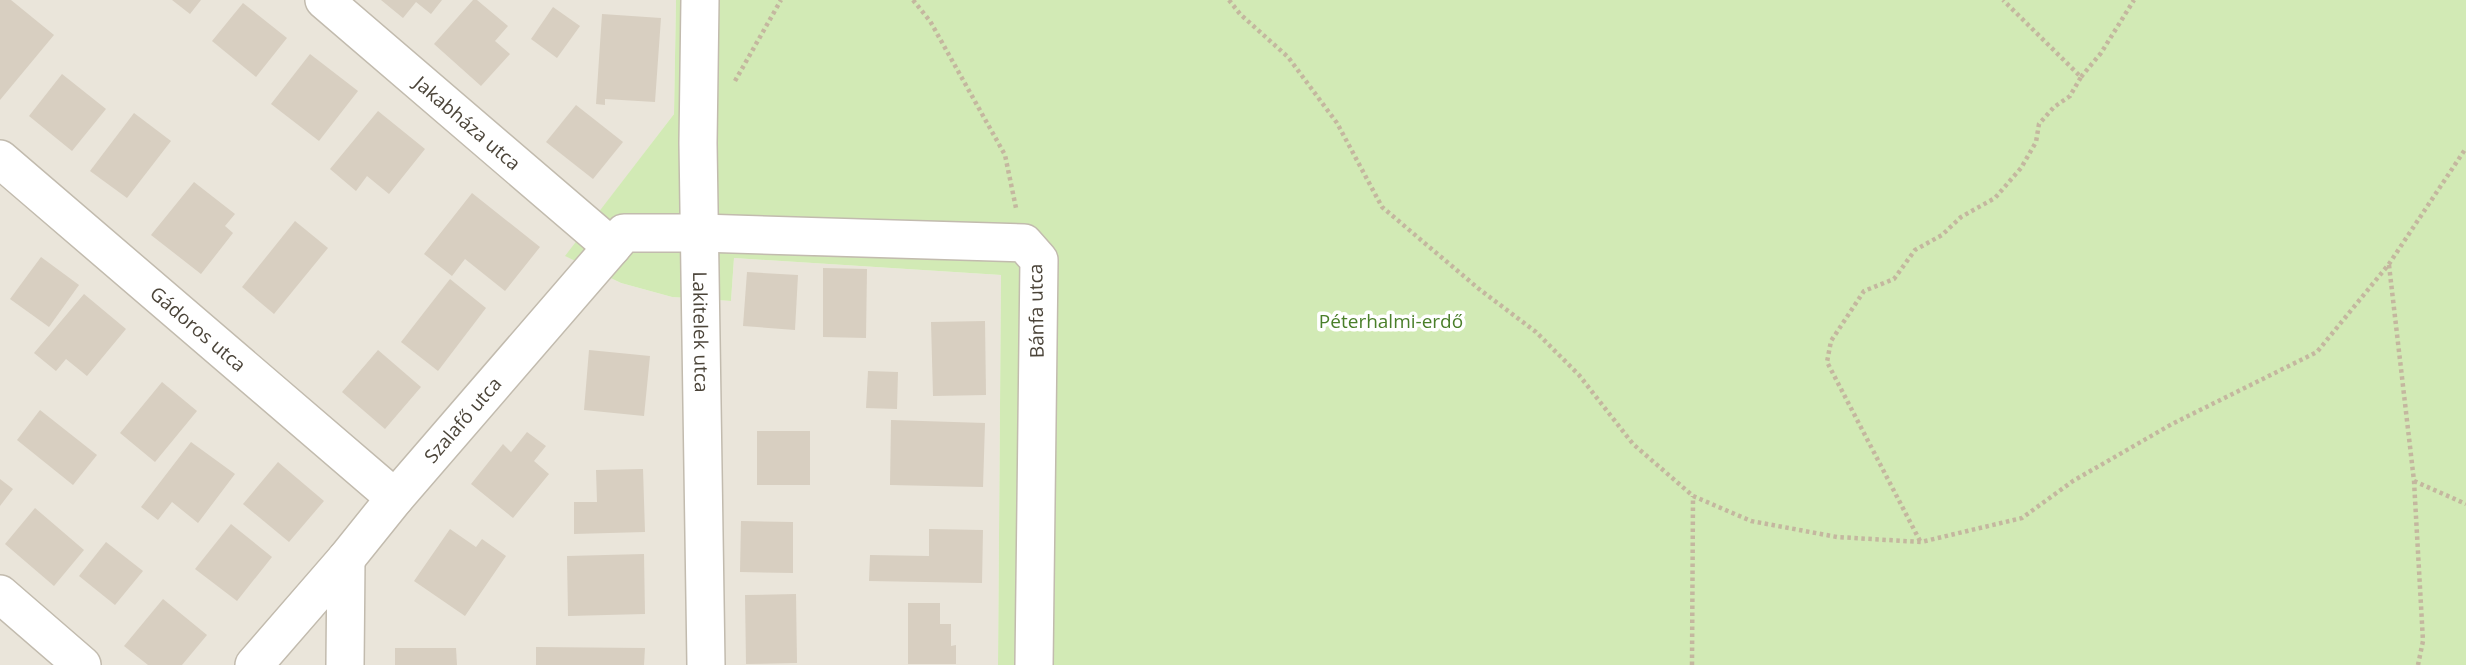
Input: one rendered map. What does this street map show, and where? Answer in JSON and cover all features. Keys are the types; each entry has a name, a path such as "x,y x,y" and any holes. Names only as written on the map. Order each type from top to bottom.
{"street":[{"name":"Jakabháza utca","path":"324,0 612,247"},
{"name":"Lakitelek utca","path":"700,0 698,143 706,665"},
{"name":"Gádoros utca","path":"0,159 395,498"},
{"name":"Szalafő utca","path":"254,665 624,233 701,233"},
{"name":"Bánfa utca","path":"701,233 1024,243 1039,260 1034,665"},
{"path":"345,665 346,559"},
{"path":"0,594 82,665"}],"path":[{"path":"732,86 782,0"},
{"path":"914,0 930,21 1005,155 1024,243"},
{"path":"1229,0 1240,14 1288,57 1305,79 1337,123 1382,207 1479,289 1536,332 1579,375 1633,444 1693,496 1751,521 1837,537 1921,542 2022,518 2073,481 2172,424 2317,352 2389,264 2466,148"},
{"path":"2003,0 2081,77"},
{"path":"1921,542 1827,362 1831,341 1864,291 1894,279 1915,250 1942,235 1961,217 1995,198 2021,168 2036,142 2039,124 2054,107 2070,96 2134,0"},
{"path":"2389,264 2414,481 2423,641 2418,665"},
{"path":"2414,481 2466,504"},
{"path":"1692,665 1693,496"}],"shaded area":[{"path":"0,0 676,0 674,114 566,256 621,283 672,297 731,301 734,258 1001,275 998,665 0,665"}],"green space":[{"name":"Péterhalmi-erdő","path":"676,0 2466,0 2466,665 998,665 1001,275 734,258 731,301 672,297 621,283 565,256 674,114"}],"building":[{"path":"0,0 11,0 54,35 0,100"},
{"path":"172,0 201,0 190,14"},
{"path":"381,0 442,0 431,14 416,2 403,18"},
{"path":"473,0 477,0 508,26 495,41 510,54 481,86 434,44"},
{"path":"243,3 287,38 256,77 212,41"},
{"path":"553,7 580,26 557,58 531,39"},
{"path":"602,14 661,18 655,102 605,99 605,105 596,104"},
{"path":"310,54 358,91 319,141 271,104"},
{"path":"62,74 106,109 72,151 29,116"},
{"path":"576,105 623,142 593,179 546,142"},
{"path":"378,111 425,149 389,194 367,176 356,191 330,169"},
{"path":"134,113 171,141 127,198 90,171"},
{"path":"194,182 235,214 225,226 233,233 201,274 151,235"},
{"path":"472,193 540,247 505,291 465,259 452,276 424,254"},
{"path":"295,221 328,248 274,314 242,287"},
{"path":"41,257 79,285 49,327 10,299"},
{"path":"823,268 867,269 866,338 823,337"},
{"path":"747,272 798,275 795,330 743,326"},
{"path":"450,279 486,308 438,371 401,342"},
{"path":"84,294 126,329 87,376 66,359 56,371 34,353"},
{"path":"985,321 986,395 933,396 931,322"},
{"path":"378,350 421,387 385,429 342,392"},
{"path":"589,350 650,356 644,416 584,410"},
{"path":"868,371 898,372 897,409 866,408"},
{"path":"162,382 197,411 155,462 120,433"},
{"path":"40,410 97,455 73,485 17,440"},
{"path":"891,420 985,423 983,487 890,485"},
{"path":"757,431 810,431 810,485 757,485"},
{"path":"527,432 546,446 534,461 549,474 513,518 471,484 503,444 511,452"},
{"path":"191,442 235,474 198,523 172,502 158,520 141,507"},
{"path":"278,462 324,501 289,542 243,504"},
{"path":"643,469 645,532 574,534 574,502 597,502 596,470"},
{"path":"0,479 13,489 0,506"},
{"path":"35,508 84,550 54,586 5,544"},
{"path":"741,521 793,522 793,573 740,572"},
{"path":"231,524 272,557 237,601 195,569"},
{"path":"450,529 476,547 482,539 506,556 465,616 414,581"},
{"path":"929,529 983,530 982,583 869,581 870,555 929,556"},
{"path":"106,542 143,571 115,605 79,576"},
{"path":"644,554 645,614 568,616 567,556"},
{"path":"796,594 797,663 746,664 745,595"},
{"path":"163,599 207,635 182,665 148,665 124,646"},
{"path":"908,603 940,603 940,624 951,624 951,646 956,645 956,664 908,664"},
{"path":"536,647 645,648 644,665 536,665"},
{"path":"395,648 456,648 457,665 395,665"}]}
